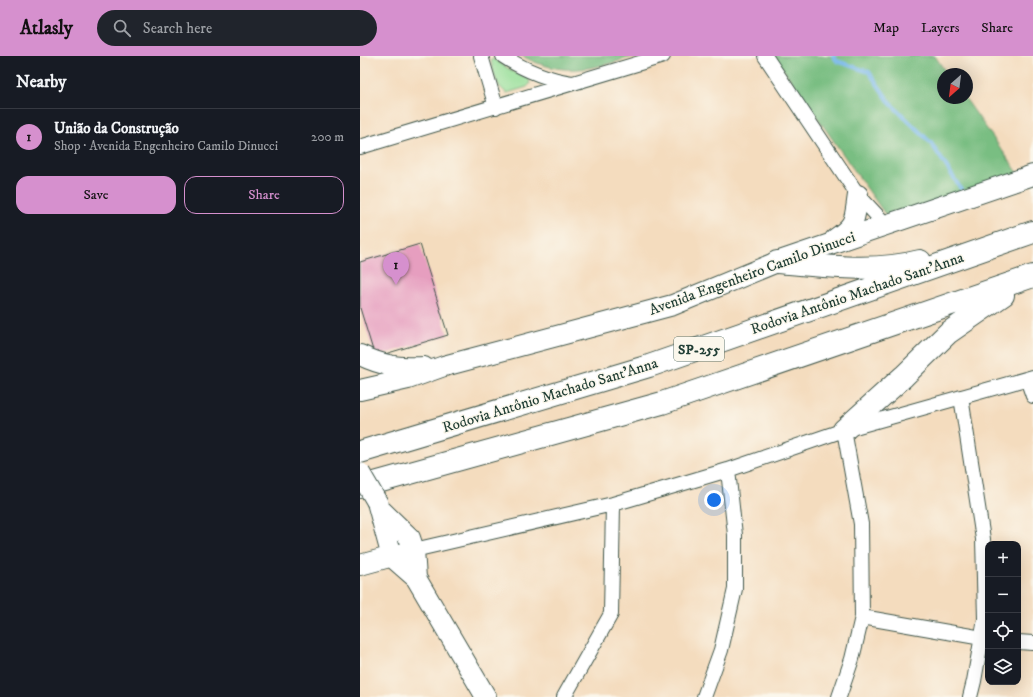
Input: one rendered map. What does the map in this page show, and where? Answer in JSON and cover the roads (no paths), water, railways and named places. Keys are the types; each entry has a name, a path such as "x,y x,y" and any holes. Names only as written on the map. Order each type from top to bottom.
{"highway":[{"path":"777,262 869,268 907,264 1033,231"},
{"name":"Rodovia Antônio Machado Sant'Anna","path":"360,452 649,366 1033,231"},
{"path":"844,430 904,376 948,333 1030,278"},
{"name":"SP-255","path":"360,487 662,403 1030,278"}],"street":[{"path":"481,56 496,107"},
{"path":"502,56 536,74 556,80 576,83"},
{"path":"360,147 662,56"},
{"path":"764,56 858,195 885,224"},
{"name":"Avenida Engenheiro Camilo Dinucci","path":"366,389 408,379 444,366 674,305 777,262 885,224 1033,175"},
{"path":"826,245 849,230 854,222 858,195"},
{"path":"366,358 378,370 366,389"},
{"name":"Avenida Engenheiro Camilo Dinucci","path":"366,358 398,368 444,366"},
{"path":"360,565 414,550 613,504 728,470 844,430 1030,378 1033,396"},
{"path":"961,397 983,539 985,619"},
{"path":"839,697 852,659 862,617 862,524 844,430"},
{"path":"704,697 721,650 735,589 735,536 728,470"},
{"path":"360,473 379,506 410,538 414,550 416,578"},
{"path":"564,697 611,614 613,504"},
{"path":"379,506 392,557 416,578 486,697"},
{"path":"862,617 985,639 970,697"},
{"path":"1021,642 1033,644"}],"waterway":[{"path":"833,56 837,61 869,72 891,104 931,143 961,189"}],"place":[{"name":"União da Construção","path":"396,285"}]}
